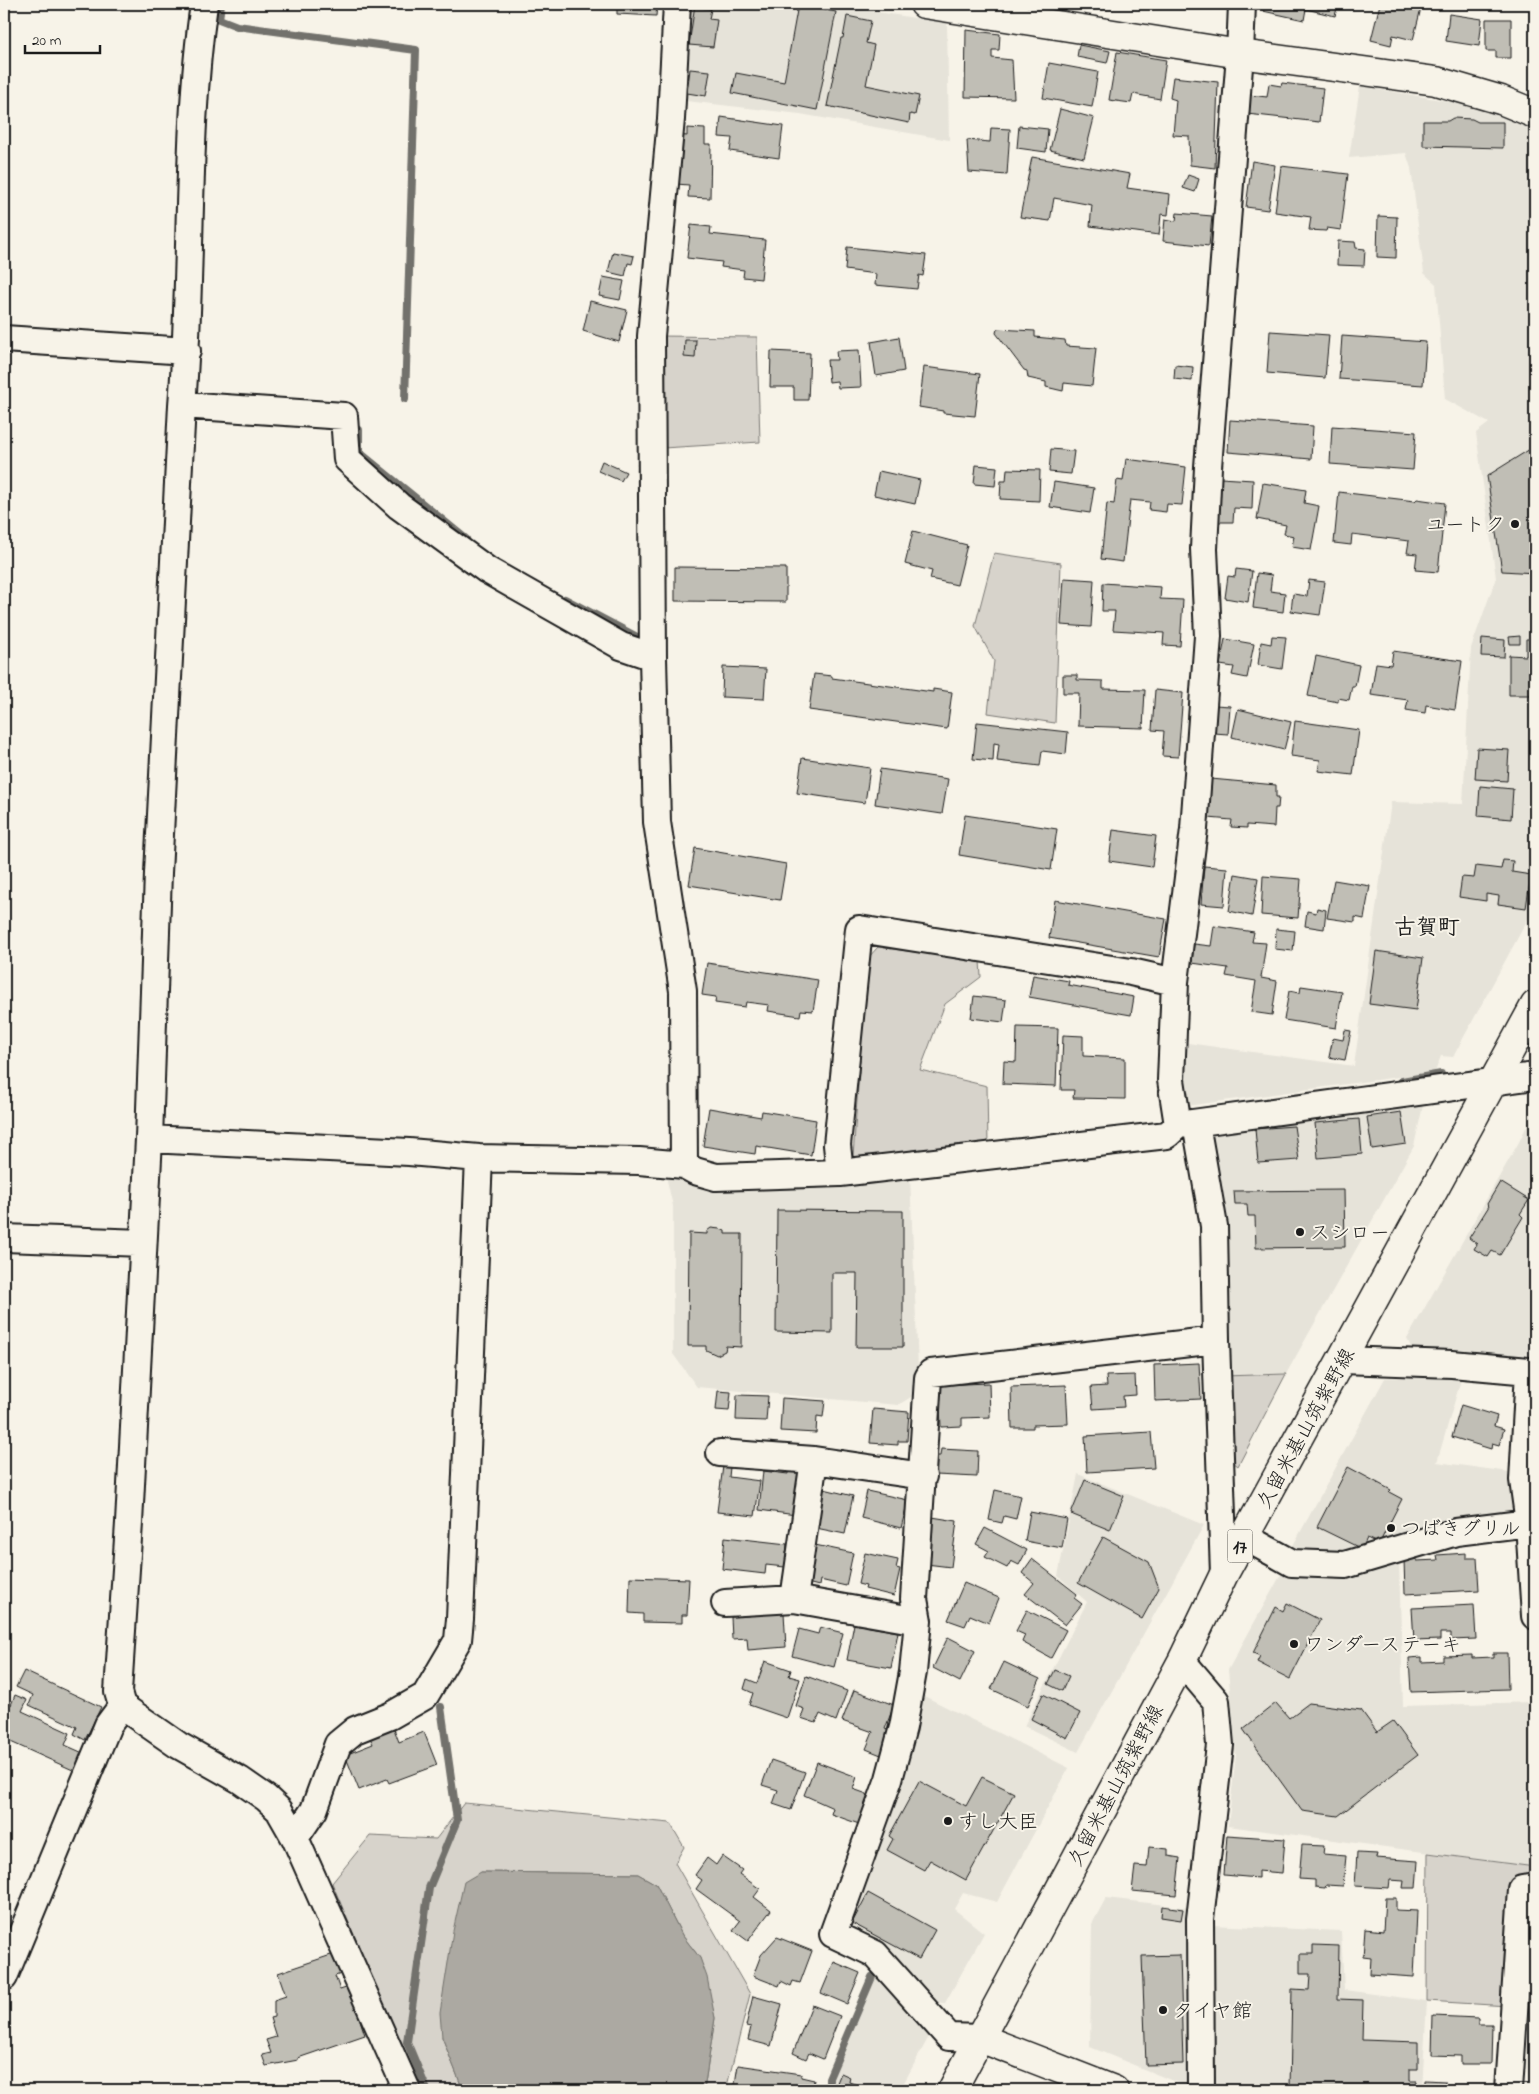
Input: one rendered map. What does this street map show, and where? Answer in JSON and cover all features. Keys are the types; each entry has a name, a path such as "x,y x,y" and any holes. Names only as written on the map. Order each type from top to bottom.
{"main road":[{"path":"924,4 1240,54 1436,81 1501,100 1535,114"},
{"name":"久留米基山筑紫野線","path":"952,2090 1182,1661 1224,1574 1535,1005"},
{"path":"980,2038 1114,2090"}],"street":[{"path":"204,4 198,45 194,108 187,351 182,405 158,873 144,1243 118,1692 122,1706 178,1744 266,1798 279,1810 295,1838 407,2090"},
{"path":"677,4 671,119 651,336 653,657 657,822 683,991 684,1165"},
{"path":"1224,1574 1214,1226 1187,1125 1171,1080 1175,982 1194,829 1208,636 1204,549 1208,467 1240,54 1242,4"},
{"path":"4,339 187,351"},
{"path":"182,405 344,416 347,459 399,506 487,570 621,646 653,657"},
{"path":"840,1173 837,1145 859,929 1131,972 1175,982"},
{"path":"149,1139 409,1152 479,1158 640,1161 684,1165 695,1171 716,1177 840,1173 1167,1135 1187,1125 1535,1076"},
{"path":"295,1838 314,1810 338,1744 355,1730 390,1716 425,1696 458,1640 461,1609 479,1158"},
{"path":"4,1238 144,1243"},
{"path":"980,2038 949,2036 875,1954 832,1934 889,1779 903,1727 918,1621 914,1599 928,1378 931,1373 1216,1340"},
{"path":"1342,1360 1452,1364 1529,1371 1529,1523 1535,1616"},
{"path":"720,1453 814,1460 923,1476"},
{"path":"794,1600 814,1460"},
{"path":"1245,1537 1292,1563 1345,1565 1456,1532 1529,1523"},
{"path":"725,1603 794,1600 918,1621"},
{"path":"1182,1661 1216,1701 1220,1745 1200,1919 1201,2090"},
{"path":"4,1977 108,1725 122,1706"},
{"path":"1509,2090 1522,1888 1535,1887"}],"shaded area":[{"path":"686,4 826,4 947,23 949,140 800,114 677,100"},
{"path":"1360,86 1488,108 1535,128 1535,906 1453,1057 1441,1056 1435,1072 1186,1106 1180,1042 1354,1066 1391,802 1463,804 1471,648 1496,578 1476,433 1489,423 1445,399 1436,284 1424,273 1411,168 1406,153 1349,158"},
{"path":"658,336 757,337 760,442 663,448"},
{"path":"994,553 1061,563 1055,723 988,713 994,661 975,626"},
{"path":"878,947 980,961 981,977 945,1004 920,1070 987,1086 988,1147 853,1157 867,959"},
{"path":"1424,1101 1414,1146 1286,1374 1224,1376 1205,1134"},
{"path":"1535,1109 1535,1355 1413,1351 1407,1339 1519,1142"},
{"path":"665,1172 910,1176 918,1368 916,1394 898,1405 697,1387 673,1354 673,1206"},
{"path":"1286,1374 1238,1466 1228,1458 1224,1376"},
{"path":"1462,1376 1437,1462 1509,1472 1513,1512 1341,1557 1290,1551 1385,1378"},
{"path":"1078,1474 1204,1525 1078,1752 1024,1726 1087,1602 1058,1576"},
{"path":"1399,1559 1403,1706 1532,1702 1535,1720 1535,1867 1228,1826 1236,1754 1228,1670 1284,1569"},
{"path":"918,1693 1069,1768 997,1902 963,1893 954,1909 984,1933 945,2003 932,2002 856,1937 848,1920"},
{"path":"464,1803 670,1823 684,1847 675,1863 750,1994 726,2090 704,2090 715,2018 700,1958 682,1935 656,1884 638,1874 481,1872 442,2037 463,2090 420,2090 332,1883 370,1836 436,1839"},
{"path":"1428,1853 1535,1867 1535,1876 1508,2006 1427,2001"},
{"path":"481,1872 638,1874 656,1884 682,1935 700,1958 707,1977 715,2018 704,2090 463,2090 442,2037 440,2013 453,1931 464,1882"},
{"path":"1106,1898 1191,1908 1190,2088 1090,2047 1092,1924"},
{"path":"1210,1925 1341,1931 1344,1990 1427,2001 1422,2090 1212,2090"},
{"path":"876,1966 932,2031 900,2090 828,2090 829,2073"}],"building":[{"path":"617,4 657,4 656,16 617,14"},
{"path":"695,4 704,4 704,8 711,9 709,19 717,20 713,47 689,45"},
{"path":"1264,4 1338,4 1335,16 1306,9 1304,20 1263,11"},
{"path":"1380,4 1422,4 1413,40 1393,35 1391,45 1371,40"},
{"path":"798,5 836,12 817,110 732,93 736,73 784,82"},
{"path":"1449,14 1482,19 1479,46 1446,41"},
{"path":"847,16 871,21 866,43 874,45 866,85 919,96 915,115 910,114 909,123 827,106"},
{"path":"1486,19 1511,19 1511,58 1496,58 1496,51 1486,51"},
{"path":"966,30 1000,34 999,50 992,50 992,58 1012,60 1014,98 965,97"},
{"path":"1079,45 1110,51 1107,63 1077,57"},
{"path":"1117,52 1166,60 1160,99 1133,94 1131,103 1109,100"},
{"path":"1049,63 1098,72 1092,107 1043,98"},
{"path":"690,69 710,71 706,96 687,93"},
{"path":"1173,77 1218,82 1215,168 1190,165 1189,136 1173,135 1176,100 1170,98"},
{"path":"1282,83 1323,88 1319,122 1247,114 1249,95 1267,97 1269,84 1281,86"},
{"path":"1060,109 1094,118 1084,158 1050,150"},
{"path":"721,117 783,126 779,158 730,151 732,138 719,137"},
{"path":"1453,118 1472,119 1478,122 1503,122 1503,148 1423,146 1423,121 1448,121"},
{"path":"1019,126 1048,129 1046,152 1017,148"},
{"path":"687,128 705,129 705,144 711,144 710,198 688,197 689,185 676,184 678,135 687,136"},
{"path":"991,128 1010,129 1007,175 969,172 967,140 990,142"},
{"path":"1032,157 1130,174 1127,188 1170,194 1168,215 1161,214 1159,235 1090,226 1092,205 1054,198 1050,221 1020,217"},
{"path":"1252,161 1275,165 1268,210 1246,207"},
{"path":"1281,166 1348,174 1341,230 1327,228 1326,231 1309,230 1311,217 1275,212"},
{"path":"1188,175 1199,179 1195,192 1183,188"},
{"path":"1177,213 1212,216 1209,246 1163,241 1165,219 1176,221"},
{"path":"1378,216 1397,217 1396,258 1377,257"},
{"path":"691,225 711,227 710,234 765,240 761,279 743,277 744,270 721,267 722,262 687,258"},
{"path":"1338,241 1355,242 1356,248 1365,249 1364,266 1337,265"},
{"path":"847,247 926,255 923,276 919,275 917,289 875,285 876,274 845,270"},
{"path":"613,252 634,256 632,264 628,263 625,276 608,272"},
{"path":"603,277 624,281 620,300 599,296"},
{"path":"590,301 627,310 619,342 583,331"},
{"path":"997,329 1035,331 1035,337 1065,340 1066,346 1096,348 1092,386 1064,383 1063,391 1046,387 1046,382 1028,378 1027,371 1024,370 996,333"},
{"path":"1270,331 1329,335 1325,378 1267,373"},
{"path":"1342,336 1426,342 1423,385 1339,379"},
{"path":"899,337 904,371 876,376 871,342"},
{"path":"685,340 696,340 695,358 684,357"},
{"path":"859,350 861,387 838,388 837,381 829,382 827,360 837,360 836,351"},
{"path":"771,351 810,353 808,400 794,400 794,387 770,387"},
{"path":"1175,365 1193,367 1192,381 1174,379"},
{"path":"924,367 980,374 975,416 943,413 943,411 919,407"},
{"path":"1230,420 1313,426 1311,459 1228,452"},
{"path":"1332,426 1416,432 1413,470 1330,464"},
{"name":"ユートク","path":"1535,446 1535,573 1502,571 1487,476"},
{"path":"1051,449 1074,451 1071,474 1049,472"},
{"path":"1126,459 1186,467 1182,505 1167,504 1166,512 1149,510 1150,502 1130,500 1123,562 1101,559 1107,503 1114,504 1117,480 1123,481"},
{"path":"602,461 626,472 621,481 598,471"},
{"path":"976,465 997,467 995,486 974,484"},
{"path":"1007,469 1040,470 1039,501 1000,499 1001,481 1006,481"},
{"path":"879,471 920,480 915,504 874,495"},
{"path":"1221,478 1253,480 1252,509 1234,508 1233,522 1219,522"},
{"path":"1054,482 1094,488 1090,513 1050,507"},
{"path":"1263,483 1306,490 1304,503 1319,506 1311,550 1292,547 1294,536 1284,534 1286,525 1257,519"},
{"path":"1339,492 1445,503 1438,572 1415,570 1417,554 1407,553 1409,541 1352,534 1351,545 1334,543"},
{"path":"913,531 967,545 957,585 930,579 932,571 905,564"},
{"path":"675,567 786,568 786,602 675,601"},
{"path":"1236,569 1252,571 1248,602 1225,598 1228,576 1235,577"},
{"path":"1257,573 1272,575 1270,591 1285,593 1283,612 1253,608"},
{"path":"1064,578 1094,580 1091,627 1061,625"},
{"path":"1309,580 1325,582 1320,615 1291,611 1293,594 1307,596"},
{"path":"1103,583 1161,587 1160,599 1183,600 1180,646 1163,645 1164,633 1113,630 1115,611 1102,611"},
{"path":"1272,636 1286,637 1282,669 1258,665 1261,642 1271,644"},
{"path":"1520,636 1520,644 1510,644 1509,637"},
{"path":"1482,638 1505,640 1504,657 1481,656"},
{"path":"1225,639 1254,644 1247,678 1232,675 1234,667 1220,665"},
{"path":"1526,639 1535,639 1535,695 1509,695 1509,655 1526,656"},
{"path":"1393,651 1462,661 1455,710 1426,705 1425,713 1406,710 1408,700 1371,695 1376,663 1391,665"},
{"path":"1316,656 1359,665 1355,686 1352,686 1349,700 1338,698 1338,702 1308,696"},
{"path":"723,667 766,669 764,699 722,697"},
{"path":"814,674 933,692 933,689 952,692 947,729 809,710"},
{"path":"1063,675 1077,675 1077,680 1103,681 1103,689 1145,690 1143,728 1078,726 1079,693 1063,693"},
{"path":"1155,690 1183,693 1178,757 1162,756 1164,731 1152,730"},
{"path":"1215,705 1230,706 1228,734 1214,733"},
{"path":"1238,709 1291,722 1284,750 1232,737"},
{"path":"1295,721 1359,730 1353,775 1318,771 1320,760 1291,756"},
{"path":"977,722 1068,732 1066,754 1042,751 1040,766 997,761 999,744 994,743 993,761 973,759"},
{"path":"1477,748 1509,750 1507,781 1475,779"},
{"path":"802,758 870,768 865,803 797,793"},
{"path":"880,769 948,779 942,814 875,804"},
{"path":"1211,779 1276,785 1276,797 1279,797 1278,808 1275,808 1274,827 1247,825 1247,828 1231,827 1232,820 1208,818"},
{"path":"1480,786 1513,789 1511,819 1478,816"},
{"path":"965,815 1057,829 1051,870 959,855"},
{"path":"1113,830 1156,836 1152,867 1109,861"},
{"path":"695,848 786,864 780,900 689,885"},
{"path":"1503,860 1513,861 1512,872 1531,875 1526,908 1498,904 1499,896 1486,894 1486,901 1459,897 1462,877 1474,878 1476,866 1501,869"},
{"path":"1204,866 1227,868 1224,906 1201,904"},
{"path":"1235,874 1258,878 1252,916 1229,911"},
{"path":"1263,876 1301,879 1298,918 1261,915"},
{"path":"1334,880 1370,886 1364,919 1355,917 1355,922 1327,918"},
{"path":"1055,900 1166,919 1159,957 1049,938"},
{"path":"1317,908 1326,910 1324,929 1305,926 1307,911 1316,913"},
{"path":"1214,926 1254,932 1252,942 1266,943 1261,978 1277,981 1272,1015 1251,1012 1256,981 1226,976 1228,968 1192,963 1194,944 1211,946"},
{"path":"1276,929 1295,931 1293,951 1275,949"},
{"path":"1376,951 1423,958 1416,1010 1369,1004"},
{"path":"707,963 818,980 813,1011 801,1010 800,1016 768,1011 769,1005 746,1002 745,1007 715,1003 716,997 702,995"},
{"path":"1033,975 1069,981 1068,985 1134,997 1131,1015 1029,997"},
{"path":"1301,986 1342,992 1336,1028 1284,1020 1289,991 1300,993"},
{"path":"974,996 1006,1000 1003,1022 971,1018"},
{"path":"1017,1027 1058,1028 1056,1086 1003,1084 1004,1061 1016,1062"},
{"path":"1345,1030 1351,1031 1345,1060 1329,1057 1333,1038 1343,1040"},
{"path":"1063,1035 1083,1036 1083,1056 1125,1058 1125,1099 1073,1098 1074,1090 1061,1090"},
{"path":"709,1108 761,1117 762,1111 816,1120 811,1155 756,1146 755,1154 703,1146"},
{"path":"1401,1112 1406,1144 1372,1149 1367,1117"},
{"path":"1359,1119 1362,1154 1318,1158 1315,1123"},
{"path":"1294,1126 1299,1160 1258,1163 1255,1129"},
{"path":"1500,1182 1529,1200 1520,1214 1523,1217 1500,1255 1492,1251 1488,1257 1474,1249 1477,1244 1469,1238 1489,1206 1487,1204"},
{"name":"スシロー","path":"1344,1190 1345,1247 1256,1248 1255,1216 1248,1216 1247,1204 1235,1204 1234,1191"},
{"path":"777,1210 903,1211 903,1347 856,1347 857,1273 832,1273 832,1333 776,1332"},
{"path":"711,1228 725,1231 725,1234 742,1234 741,1347 726,1346 725,1351 717,1355 706,1350 706,1346 688,1346 689,1233 707,1234 707,1231"},
{"path":"1199,1363 1201,1399 1155,1401 1154,1365"},
{"path":"1135,1375 1136,1395 1123,1396 1124,1407 1093,1409 1091,1387 1107,1386 1106,1376"},
{"path":"989,1383 990,1417 962,1418 962,1426 941,1427 939,1385"},
{"path":"1066,1385 1068,1424 1012,1428 1011,1387"},
{"path":"718,1391 731,1392 729,1411 716,1410"},
{"path":"737,1395 768,1396 766,1421 736,1420"},
{"path":"782,1398 825,1401 823,1417 817,1416 816,1433 780,1431"},
{"path":"1461,1405 1497,1416 1494,1426 1504,1429 1499,1445 1492,1443 1491,1449 1452,1437"},
{"path":"873,1409 909,1412 907,1441 898,1441 898,1445 870,1443"},
{"path":"1151,1432 1154,1468 1087,1472 1085,1436"},
{"path":"941,1449 978,1451 977,1477 936,1475 937,1456 940,1456"},
{"path":"723,1466 730,1467 729,1477 760,1481 755,1516 717,1512"},
{"path":"1348,1467 1391,1490 1389,1492 1402,1499 1379,1544 1367,1538 1362,1549 1317,1527"},
{"path":"763,1471 788,1474 788,1471 800,1473 796,1515 759,1510"},
{"path":"1085,1480 1124,1496 1110,1530 1071,1514"},
{"path":"824,1489 853,1496 845,1534 816,1528"},
{"path":"995,1490 1021,1496 1016,1519 1004,1516 1002,1523 989,1520"},
{"path":"867,1491 908,1500 901,1528 861,1518"},
{"path":"1030,1512 1067,1519 1062,1548 1025,1541"},
{"path":"932,1517 957,1521 951,1567 926,1564"},
{"path":"985,1528 1027,1550 1019,1565 1011,1561 1007,1568 985,1557 989,1551 976,1544"},
{"path":"725,1537 787,1544 785,1567 766,1565 765,1574 722,1569"},
{"path":"1103,1537 1149,1562 1159,1588 1142,1619 1078,1583"},
{"path":"815,1545 853,1553 846,1586 820,1580 819,1586 807,1583"},
{"path":"865,1553 898,1560 896,1568 900,1569 894,1596 865,1589 866,1586 858,1584"},
{"path":"1466,1553 1466,1558 1477,1558 1479,1590 1405,1594 1404,1559 1417,1559 1417,1561 1438,1560 1437,1555"},
{"path":"1032,1559 1077,1594 1074,1598 1082,1604 1065,1625 1025,1594 1034,1583 1022,1573"},
{"path":"630,1577 689,1579 687,1615 682,1615 682,1623 643,1622 643,1614 629,1613"},
{"path":"964,1583 999,1598 989,1623 970,1615 965,1626 948,1620"},
{"path":"1287,1603 1320,1620 1290,1679 1257,1662 1260,1656 1253,1653 1276,1607 1283,1611"},
{"path":"1474,1605 1476,1639 1451,1640 1451,1633 1440,1633 1440,1640 1414,1641 1412,1608"},
{"path":"1027,1610 1066,1630 1051,1658 1022,1642 1025,1635 1016,1631"},
{"path":"784,1613 786,1647 748,1650 747,1638 732,1639 731,1617"},
{"path":"854,1624 898,1632 891,1668 847,1660"},
{"path":"820,1627 843,1633 834,1667 792,1656 799,1629 818,1634"},
{"path":"948,1637 975,1651 960,1682 933,1668"},
{"path":"1493,1653 1507,1653 1508,1689 1411,1692 1409,1658 1422,1657 1422,1662 1443,1661 1443,1656 1472,1655 1472,1658 1493,1657"},
{"path":"765,1661 791,1670 789,1676 800,1679 787,1718 749,1705 753,1693 744,1689 747,1679 757,1683"},
{"path":"1004,1662 1040,1679 1028,1706 991,1689"},
{"path":"1055,1670 1069,1676 1062,1691 1048,1684"},
{"path":"24,1671 101,1707 85,1740 74,1734 77,1727 29,1705 33,1695 16,1687"},
{"path":"806,1676 847,1691 836,1721 820,1714 816,1723 801,1718 804,1709 796,1706"},
{"path":"854,1690 894,1705 885,1729 890,1731 881,1755 866,1749 873,1732 842,1721"},
{"path":"1043,1694 1080,1713 1067,1738 1031,1719"},
{"path":"15,1695 27,1700 22,1711 70,1733 65,1745 83,1753 75,1771 4,1739 4,1708 6,1703 11,1705"},
{"path":"1276,1703 1289,1718 1309,1703 1361,1710 1377,1732 1393,1721 1418,1755 1338,1816 1302,1811 1243,1729"},
{"path":"394,1729 399,1742 424,1732 437,1765 389,1783 387,1779 359,1790 345,1755 373,1744 370,1738"},
{"path":"771,1760 805,1772 791,1810 773,1804 778,1790 762,1785"},
{"path":"817,1762 857,1777 853,1789 867,1794 868,1800 859,1824 831,1814 833,1808 804,1795"},
{"name":"すし大臣","path":"982,1777 1014,1793 966,1880 930,1860 924,1870 887,1850 893,1839 889,1836 919,1781 966,1806"},
{"path":"1227,1835 1285,1839 1282,1873 1258,1871 1258,1878 1224,1875"},
{"path":"1302,1845 1324,1846 1323,1854 1346,1856 1343,1886 1326,1885 1325,1888 1315,1887 1315,1880 1299,1879"},
{"path":"1149,1847 1168,1849 1168,1856 1180,1858 1176,1895 1132,1891 1135,1866 1147,1867"},
{"path":"1357,1853 1377,1854 1376,1858 1418,1861 1416,1888 1403,1888 1404,1881 1390,1880 1389,1888 1355,1886"},
{"path":"722,1856 742,1870 739,1874 760,1889 754,1897 771,1910 748,1941 733,1930 740,1921 696,1889 702,1880 695,1875 707,1858 716,1865"},
{"path":"868,1893 935,1930 919,1959 852,1923"},
{"path":"1385,1898 1396,1898 1396,1910 1417,1911 1414,1977 1370,1974 1371,1958 1363,1957 1365,1929 1383,1931"},
{"path":"1162,1906 1183,1909 1181,1920 1161,1917"},
{"path":"777,1937 812,1951 800,1983 793,1981 791,1986 781,1981 779,1986 753,1976 761,1955"},
{"path":"1313,1945 1339,1946 1338,1999 1363,2000 1362,2040 1418,2042 1418,2069 1410,2069 1410,2081 1417,2081 1416,2090 1290,2089 1292,1989 1309,1990 1310,1974 1300,1974 1300,1954 1313,1954"},
{"path":"334,1954 341,1974 335,1976 340,1990 349,1987 365,2035 298,2058 298,2060 266,2066 262,2055 271,2053 266,2040 276,2037 270,2018 274,2017 274,2000 286,1996 278,1973"},
{"name":"タイヤ館","path":"1180,1955 1183,2064 1146,2065 1142,1956"},
{"path":"834,1962 860,1973 847,2004 821,1993"},
{"path":"1531,1973 1535,1974 1535,2012 1528,2011"},
{"path":"753,1996 782,2004 771,2046 748,2040 751,2027 746,2026"},
{"path":"812,2005 840,2016 823,2059 809,2053 806,2059 793,2053"},
{"path":"1433,2016 1478,2018 1478,2024 1492,2024 1491,2064 1461,2064 1461,2056 1432,2055"},
{"path":"738,2065 801,2074 801,2077 814,2080 812,2090 734,2090"},
{"path":"841,2073 850,2077 849,2082 866,2088 865,2090 834,2090"},
{"path":"1425,2080 1445,2081 1445,2090 1425,2090"}],"waterway":[{"path":"221,4 219,19 237,26 416,50 405,399"},
{"path":"359,430 359,452 466,539"},
{"path":"565,599 641,639"},
{"path":"1402,1081 1441,1074"},
{"path":"427,2090 407,2042 429,1888 457,1820 441,1707"},
{"path":"829,2090 829,2078 872,1977"}],"place":[{"name":"ユートク","path":"1515,524"},
{"name":"スシロー","path":"1300,1232"},
{"name":"つばきグリル","path":"1391,1528"},
{"name":"ワンダーステーキ","path":"1294,1644"},
{"name":"すし大臣","path":"948,1821"},
{"name":"タイヤ館","path":"1163,2010"}],"district":[{"name":"古賀町","path":"1427,926"}]}
